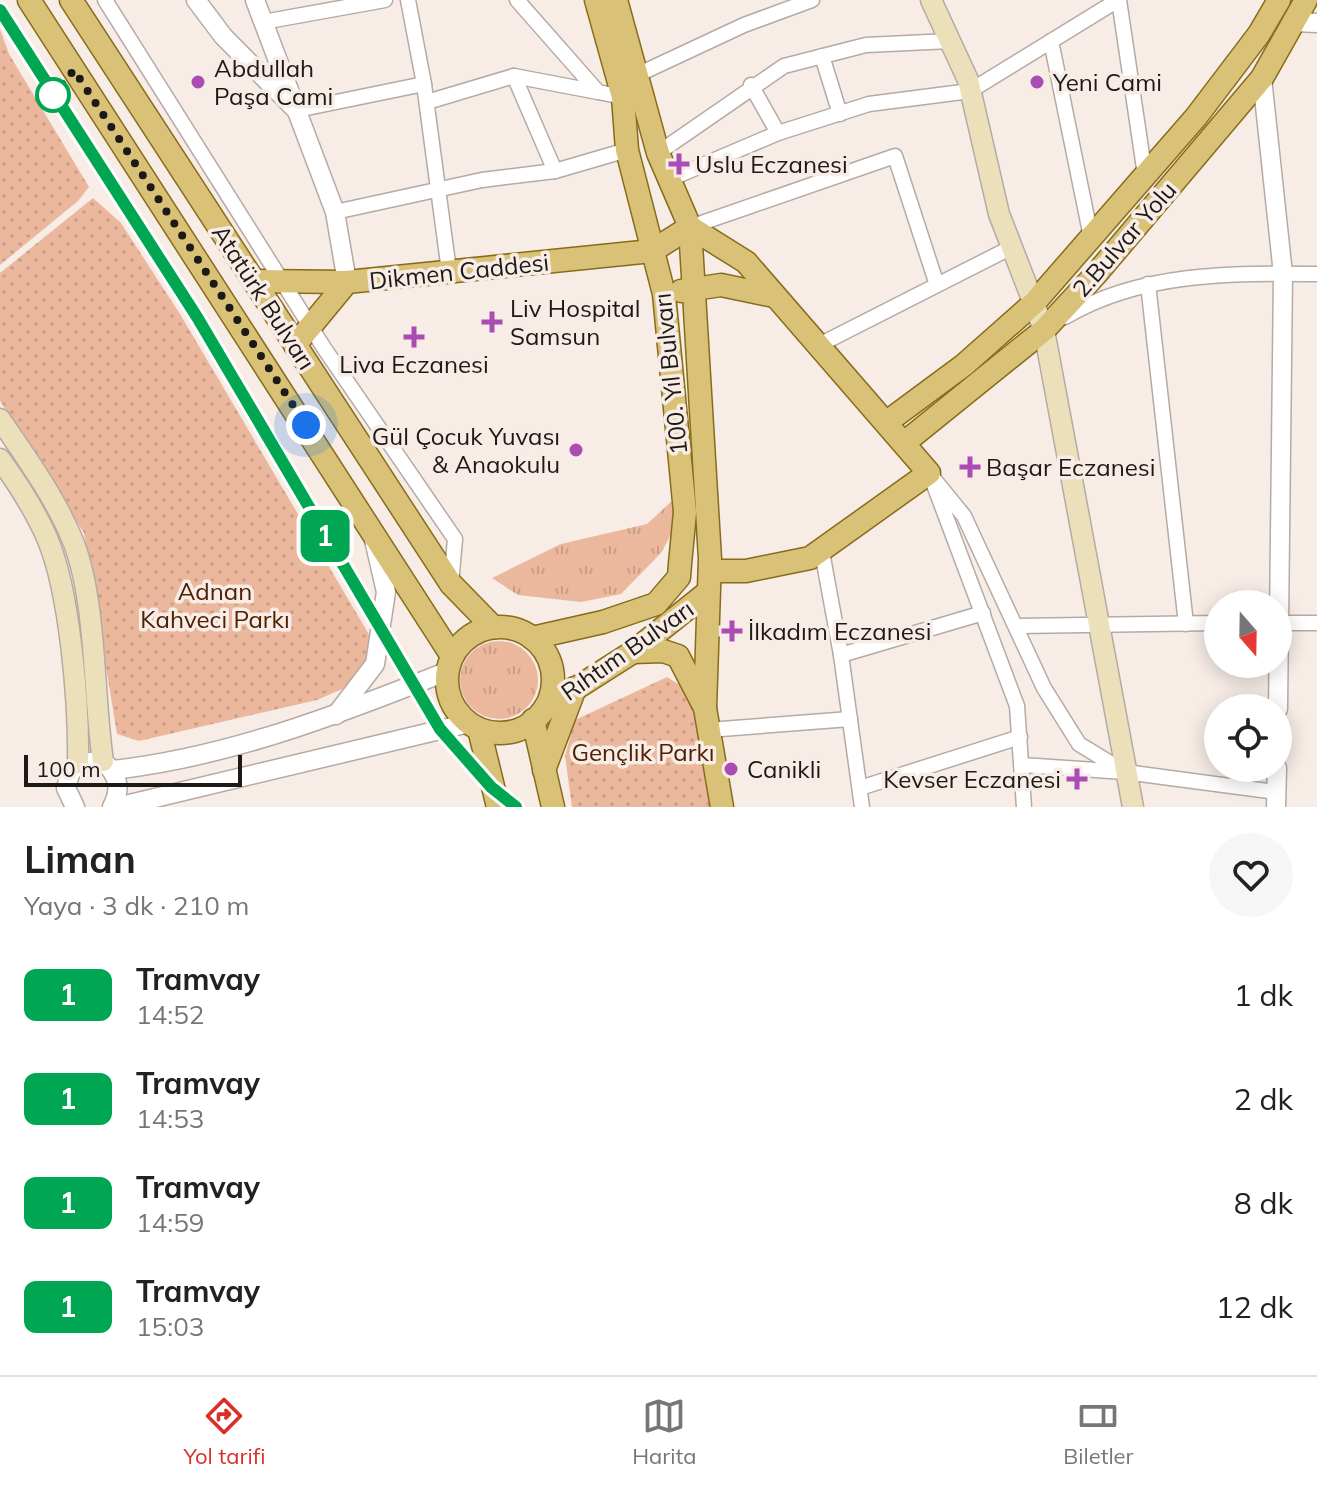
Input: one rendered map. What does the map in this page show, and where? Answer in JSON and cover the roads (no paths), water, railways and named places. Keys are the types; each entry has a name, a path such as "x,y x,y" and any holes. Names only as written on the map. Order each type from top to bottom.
{"main road":[{"name":"Atatürk Bulvarı","path":"29,0 371,526 450,663"},
{"name":"Atatürk Bulvarı","path":"71,0 451,584 493,627"},
{"name":"100. Yıl Bulvarı","path":"596,0 623,97 627,150 664,294 685,512 679,577 656,604"},
{"name":"100. Yıl Bulvarı","path":"616,0 658,153 690,227 695,289 707,719"},
{"path":"931,0 970,91 999,214 1044,330 1133,807"},
{"name":"2.Bulvar Yolu","path":"887,422 964,365 1034,303 1232,70 1279,0"},
{"name":"2.Bulvar Yolu","path":"904,443 1044,330 1097,273 1306,23 1306,0"},
{"path":"652,251 690,227 746,262 929,473"},
{"name":"Dikmen Caddesi","path":"295,345 347,282 652,251"},
{"path":"254,281 347,282"},
{"path":"664,294 721,285 774,296"},
{"path":"0,419 53,499 74,544 85,588 108,766"},
{"path":"0,459 31,506 48,540 59,574 79,719 78,763"},
{"name":"Rıhtım Bulvarı","path":"539,714 633,652 705,589 746,571 810,558 822,552 929,473"},
{"path":"656,604 705,589"},
{"name":"Rıhtım Bulvarı","path":"532,638 603,622 656,604"},
{"path":"498,807 474,726 455,709 448,695 450,663 470,635 493,627 521,631 532,638 546,652 552,668 553,684 539,714 544,770 553,807"},
{"path":"633,652 663,651 678,656 707,719 722,807"},
{"path":"544,770 575,688"},
{"path":"474,726 512,732 539,714"}],"street":[{"path":"105,0 312,328 455,539 451,584"},
{"path":"196,0 223,36 297,110"},
{"path":"255,0 335,212 347,282"},
{"path":"263,22 385,0"},
{"path":"408,0 427,102 436,190 449,271"},
{"path":"517,0 598,92"},
{"path":"637,75 744,25 812,0"},
{"path":"670,179 778,133 869,104 970,91 1119,0 1145,175"},
{"path":"658,153 751,85 784,66 866,45 950,41"},
{"path":"1051,41 1091,237"},
{"path":"822,56 840,114"},
{"path":"427,102 514,76 623,97"},
{"path":"514,76 555,171"},
{"path":"1262,78 1283,274 1279,590"},
{"path":"297,110 424,84"},
{"path":"751,85 778,133"},
{"path":"335,212 436,190 555,171 627,150"},
{"path":"690,227 895,156 937,285"},
{"path":"819,345 1012,247"},
{"path":"1044,330 1091,302 1148,284 1228,274 1317,274"},
{"path":"1148,284 1186,624"},
{"path":"929,473 1017,706 1024,807"},
{"path":"929,473 964,516 1044,688 1079,744 1125,772"},
{"path":"334,717 375,664 386,592 371,526"},
{"path":"822,552 841,655 862,807"},
{"path":"841,655 983,613"},
{"path":"1017,626 1204,623"},
{"path":"1292,623 1317,623"},
{"path":"75,807 66,788 70,774 78,763 108,766 174,760 334,717 450,663"},
{"path":"707,719 850,719"},
{"path":"114,807 474,726"},
{"path":"860,788 1020,737"},
{"path":"1022,765 1125,772 1276,799"},
{"path":"108,766 118,782 114,807"}],"tram line":[{"path":"0,10 197,317 440,729 491,787 516,807"},
{"name":"1","path":"0,10 197,317 440,729 491,787 516,807"}],"place":[{"name":"Abdullah Paşa Cami","path":"198,82"},
{"name":"Yeni Cami","path":"1037,82"},
{"name":"Uslu Eczanesi","path":"679,164"},
{"name":"Liv Hospital Samsun","path":"492,322"},
{"name":"Liva Eczanesi","path":"414,337"},
{"name":"Gül Çocuk Yuvası & Anaokulu","path":"576,450"},
{"name":"Başar Eczanesi","path":"970,467"},
{"name":"İlkadım Eczanesi","path":"732,631"},
{"name":"Canikli","path":"731,769"},
{"name":"Kevser Eczanesi","path":"1077,779"}],"park label":[{"name":"Adnan Kahveci Parkı","path":"215,605"},
{"name":"Gençlik Parkı","path":"643,752"}]}
